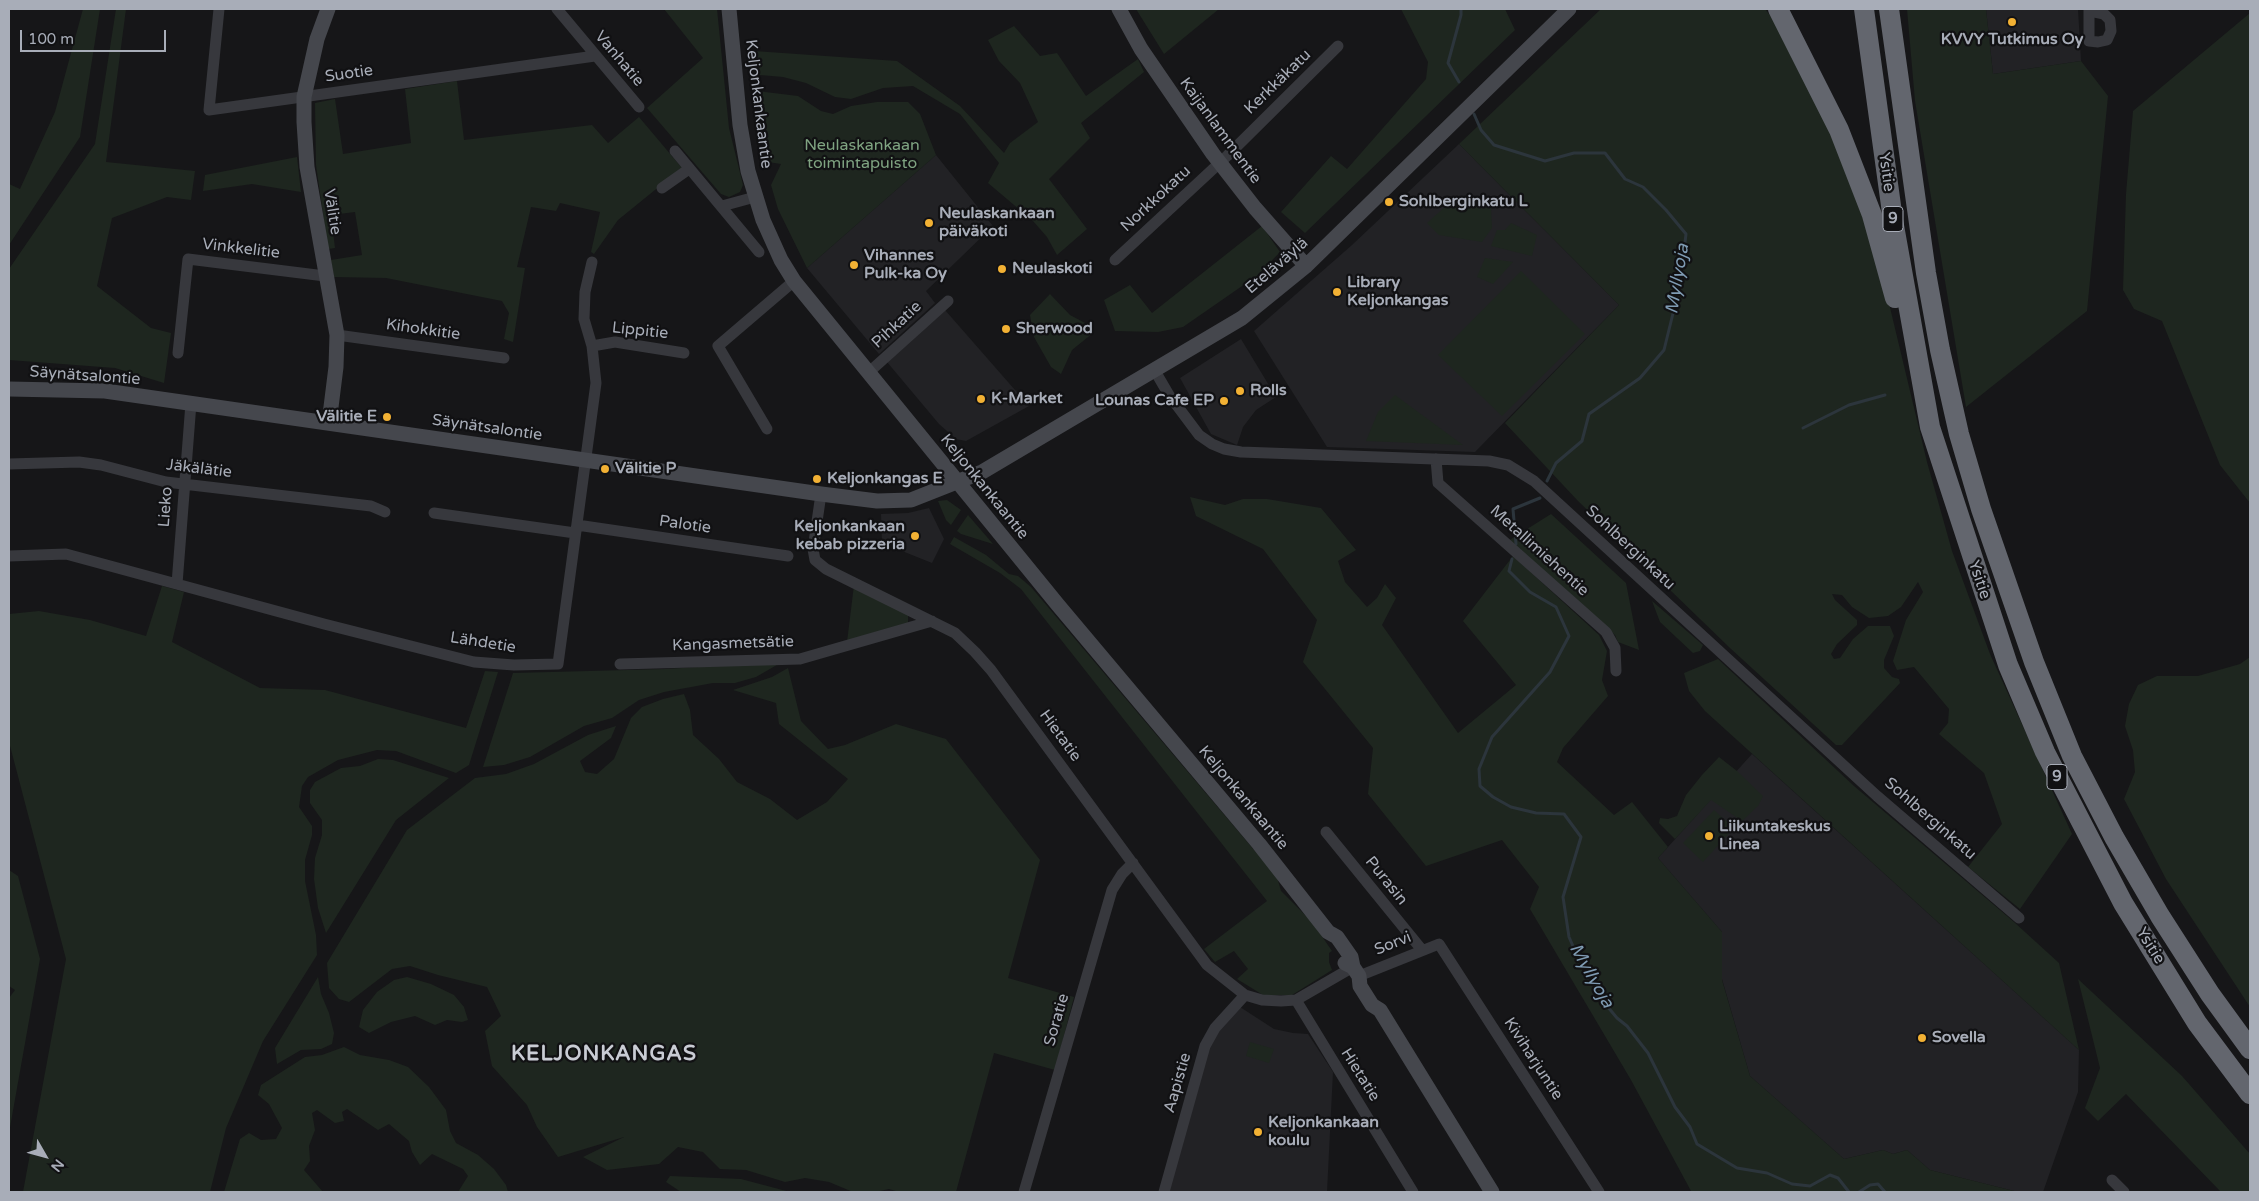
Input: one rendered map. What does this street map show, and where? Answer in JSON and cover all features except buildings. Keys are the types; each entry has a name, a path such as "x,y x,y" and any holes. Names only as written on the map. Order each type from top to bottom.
{"highway":[{"path":"1778,9 1839,130 1872,215 1930,428"},
{"name":"Ysitie","path":"1864,9 1893,220 1930,428 2008,665 2045,752 2123,903 2197,1023 2250,1094"},
{"name":"Ysitie","path":"1889,9 1926,274 1942,359 1959,434 1981,509 2034,662 2072,756 2114,837 2160,916 2210,994 2250,1049"}],"main road":[{"name":"Välitie","path":"328,9 318,39 304,97 307,167 337,335 336,367 329,423"},
{"name":"Keljonkankaantie","path":"729,9 740,125 755,197 781,260 794,281 1058,606 1259,844 1328,932 1330,942 1344,962 1367,981 1380,1001 1380,1010 1492,1192"},
{"name":"Kaijanlammentie","path":"1119,9 1158,76 1220,162 1255,208 1306,266"},
{"name":"Eteläväylä","path":"958,483 982,472 1242,318 1306,266 1569,9"},
{"name":"Säynätsalontie","path":"9,389 104,391 878,501 911,500 958,483"}],"street":[{"name":"Suotie","path":"219,9 209,110 596,56"},
{"name":"Vanhatie","path":"557,9 639,107"},
{"name":"Kerkkäkatu","path":"1220,162 1338,46"},
{"path":"675,151 759,252"},
{"name":"Norkkokatu","path":"1115,260 1220,162"},
{"path":"662,188 690,168"},
{"path":"722,206 755,197"},
{"name":"Vinkkelitie","path":"178,353 188,259 325,276"},
{"name":"Lähdetie","path":"9,556 66,554 324,624 474,662 514,665 558,664 596,382 592,346 584,320 585,292 592,262"},
{"path":"767,429 718,346 794,281"},
{"name":"Pihkatie","path":"868,373 948,301"},
{"name":"Kihokkitie","path":"337,335 504,358"},
{"name":"Lippitie","path":"592,346 615,342 684,353"},
{"name":"Sohlberginkatu","path":"1155,371 1169,395 1199,435 1212,444 1224,449 1241,452 1489,460 1508,465 1534,481 1877,796 2019,918"},
{"name":"Lieko","path":"177,584 190,403"},
{"name":"Metallimiehentie","path":"1436,459 1438,483 1604,631 1615,648 1616,671"},
{"name":"Jäkälätie","path":"9,464 79,462 101,465 166,482 371,506 385,512"},
{"name":"Hietatie","path":"821,494 813,549 815,560 826,569 955,633 992,670 1207,965 1245,995 1262,1000 1296,1000 1414,1192"},
{"name":"Palotie","path":"434,513 788,556"},
{"name":"Kangasmetsätie","path":"620,664 800,659 932,621"},
{"name":"Purasin","path":"1326,832 1422,950"},
{"name":"Soratie","path":"1024,1192 1112,890 1122,874 1133,863"},
{"name":"Sorvi","path":"1356,972 1439,944"},
{"name":"Kiviharjuntie","path":"1439,944 1599,1192"},
{"path":"1296,1000 1356,972"},
{"name":"Aapistie","path":"1164,1192 1205,1046 1215,1028 1245,995"},
{"path":"2112,1180 2124,1192"}],"shaded area":[{"path":"1986,9 2078,9 2081,61 1993,74"},
{"path":"1459,144 1619,305 1475,452 1327,447 1254,331 1352,245"},
{"path":"936,155 993,226 926,291 935,303 879,354 807,268"},
{"path":"945,310 1029,406 966,441 956,439 939,424 887,362"},
{"path":"1241,339 1276,397 1256,410 1243,427 1237,445 1211,434 1180,378"},
{"path":"929,508 944,539 932,563 882,543 881,514 908,513"},
{"path":"1752,754 2079,1050 2078,1092 2043,1192 2018,1192 1930,1170 1907,1150 1893,1154 1883,1150 1844,1159 1750,1076 1722,979 1722,932 1658,858"},
{"name":"Keljonkankaan koulu","path":"1240,1007 1274,1029 1308,1034 1333,1072 1327,1192 1169,1192 1209,1048 1219,1030"}],"green space":[{"path":"83,9 100,9 80,137 9,245 9,184 20,189 55,112"},
{"path":"116,9 126,9 106,162 195,171 191,200 167,197 112,218 97,286 151,328 171,333 164,383 115,368 9,360 9,269 95,144"},
{"path":"664,9 717,9 729,128 743,185 740,192 729,197 721,194 647,108 703,58"},
{"path":"1136,9 1219,9 1164,54"},
{"path":"1401,9 1505,9 1515,30 1305,233 1281,212 1331,156 1347,169 1426,79 1428,62"},
{"path":"1601,9 1765,9 1773,19 1809,80 1876,249 1927,462 1952,551 1990,654 2072,834 2020,909 1968,867 2002,824 1984,773 1939,734 1948,723 1949,709 1914,667 1897,670 1893,661 1906,620 1923,592 1918,582 1901,607 1888,616 1869,618 1852,607 1842,595 1832,594 1835,600 1857,620 1857,625 1837,644 1831,654 1834,659 1840,658 1853,639 1868,626 1890,626 1894,636 1884,660 1884,668 1892,677 1899,679 1900,683 1842,745 1836,745 1730,648 1578,501 1505,423 1619,305 1459,144"},
{"path":"1907,9 1986,9 1993,74 2081,61 2108,96 2087,311 1966,407 1915,101"},
{"path":"2250,13 2250,503 2220,465 2162,321 2134,309 2123,290 2126,194 2133,111"},
{"path":"1014,26 1040,56 1057,53 1086,96 1138,59 1144,72 1081,123 1090,138 1049,179 1087,229 1057,255 1047,237 1033,221 988,183 999,163 960,114 913,86 883,88 851,99 835,97 806,83 783,77 760,75 753,72 754,51 897,61 960,106 1004,153 1010,143 1038,122 1020,83 999,61 988,40"},
{"path":"457,81 464,140 592,125 608,143 639,117 682,168 618,220 594,254 591,252 600,212 560,203 556,211 531,207 517,267 525,268 513,342 504,339 509,313 502,301 386,278 334,277 331,260 362,255 355,212 331,215 335,248 328,249 316,165 315,103 335,99 343,154 411,143 405,89"},
{"name":"Neulaskankaan toimintapuisto","path":"757,91 798,96 821,111 833,114 851,106 877,102 908,102 920,114 936,155 807,268 778,209 771,185 781,164 768,162 764,148"},
{"path":"297,157 301,192 252,184 203,191 205,175"},
{"path":"1461,196 1479,198 1491,208 1492,228 1482,242 1439,235 1427,223 1447,205"},
{"path":"1511,223 1537,235 1532,256 1491,246 1497,230 1505,230"},
{"path":"1262,226 1280,252 1258,275 1183,327 1158,332 1115,331 1104,300 1130,285 1152,313"},
{"path":"1485,258 1513,262 1493,284 1477,277"},
{"path":"1521,271 1585,334 1502,416 1438,355"},
{"path":"1050,294 1070,315 1087,324 1093,333 1072,350 1061,374 1051,367 1034,337 1030,315"},
{"path":"1395,395 1463,445 1366,441 1378,412"},
{"path":"1190,497 1225,505 1243,499 1267,499 1321,508 1356,550 1338,561 1345,582 1367,607 1377,598 1385,584 1396,598 1382,625 1458,733 1516,685 1463,621 1513,556 1599,635 1607,651 1602,680 1608,696 1563,748 1557,762 1614,815 1632,802 1668,847 1658,858 1722,932 1722,980 1750,1076 1844,1159 1883,1150 1893,1154 1907,1150 1930,1170 2018,1192 1691,1191 1631,1080 1530,909 1539,887 1502,840 1426,866 1368,794 1373,748 1303,662 1317,620 1263,549 1196,516"},
{"path":"947,500 961,510 951,525 946,520 938,501"},
{"path":"1551,514 1626,583 1639,650 1618,642 1615,635 1508,541"},
{"path":"968,515 993,544 957,531"},
{"path":"954,537 986,555 1009,574 1018,576 1031,587 1277,877 1281,891 1312,922 1332,951 1329,953 1329,962 1332,970 1292,995 1263,995 1237,979 1248,969 1234,951 1215,962 1204,949 1267,901 1021,589 1000,573 950,544"},
{"path":"854,585 908,611 908,624 847,642"},
{"path":"162,586 184,592 172,642 260,688 325,690 466,728 485,671 498,672 469,765 456,773 396,751 377,750 338,760 308,777 302,786 299,807 312,826 312,835 305,860 305,881 316,935 317,955 263,1041 226,1128 210,1192 23,1192 66,959 9,742 9,614 39,611 90,620 146,636"},
{"path":"1652,601 1703,645 1700,651 1693,653 1660,622"},
{"path":"2250,657 2250,1007 2166,879 2124,799 2135,772 2133,750 2125,726 2129,704 2138,685 2157,676 2198,676 2240,664"},
{"path":"1718,659 1854,786 2014,922 2059,963 2079,1050 1705,711 1689,691 1684,673"},
{"path":"782,662 756,677 735,683 713,683 664,692 639,700 612,718 584,726 530,757 504,765 483,767 513,673 665,669"},
{"path":"788,668 801,721 828,749 845,745 896,724 946,739 1040,860 1008,978 1074,997 1055,1070 994,1053 956,1192 899,1192 889,1189 875,1192 853,1192 829,1182 805,1178 785,1182 746,1170 720,1169 703,1152 678,1147 659,1164 607,1170 583,1157 624,1137 558,1157 537,1127 527,1105 492,1066 485,1031 501,1016 487,987 410,966 392,969 349,1002 339,999 329,988 327,963 407,830 475,778 506,774 534,764 588,735 616,726 611,738 580,761 585,772 597,774 614,759 631,718 642,707 663,699 684,694 690,710 693,735 719,759 737,782 770,799 797,820 827,802 848,779 779,724 776,703 733,690 772,677"},
{"path":"1719,757 1763,796 1758,806 1742,821 1711,800 1675,839 1659,823 1660,818 1668,819 1677,816 1686,795"},
{"path":"378,759 393,760 449,778 396,820 326,933 318,908 314,879 315,858 322,835 322,820 310,803 310,790 315,782 341,768 360,766"},
{"name":"Liikuntakeskus Linea","path":"1714,810 1734,828 1703,862 1683,843"},
{"path":"9,870 18,876 40,959 9,1133 9,998 15,990 9,986"},
{"path":"318,977 321,994 329,1013 334,1033 332,1044 321,1049 301,1050 277,1064 275,1048"},
{"path":"407,977 431,984 454,995 464,1007 468,1020 462,1022 447,1020 435,1025 415,1016 391,1022 369,1033 359,1027 363,1010 377,992 394,980"},
{"path":"2078,979 2182,1076 2250,1154 2250,1192 2221,1192 2126,1094 2098,1121 2085,1108 2100,1068"},
{"path":"1250,1042 1274,1049 1269,1063 1246,1056"},
{"path":"344,1047 360,1055 389,1060 408,1067 429,1087 446,1110 450,1131 456,1143 478,1155 494,1169 506,1185 508,1192 458,1192 468,1176 463,1169 432,1154 420,1165 412,1152 409,1141 389,1124 378,1130 347,1109 342,1112 344,1121 335,1123 317,1110 312,1113 315,1130 309,1146 310,1161 304,1170 323,1192 224,1192 240,1139 249,1133 261,1140 276,1139 282,1128 269,1104 258,1095 261,1085 305,1057 322,1055"},
{"path":"670,1176 741,1179 790,1192 681,1192 666,1182"}],"waterway":[{"name":"Myllyoja","path":"1459,82 1448,63 1461,9"},
{"name":"Myllyoja","path":"1474,114 1481,130 1494,145 1545,161 1574,153 1605,153 1625,179 1643,187 1686,234 1680,285 1664,350 1640,378 1589,414 1582,441 1556,463 1547,481"},
{"path":"1803,428 1849,405 1885,395"},
{"name":"Myllyoja","path":"1516,544 1513,509 1540,498"},
{"name":"Myllyoja","path":"1512,559 1509,571 1530,592 1556,607 1569,636 1550,672 1492,737 1479,769 1480,786 1493,797 1511,807 1536,813 1564,814 1581,837 1563,897 1569,937 1576,953 1603,993 1607,1006 1627,1026 1648,1053 1675,1107 1690,1127 1697,1144 1737,1168 1767,1173 1792,1184 1810,1186 1830,1175 1838,1178 1849,1192"},
{"name":"Myllyoja","path":"1859,1192 1870,1185 1878,1184 1885,1192"}],"place":[{"name":"KVVY Tutkimus Oy","path":"2012,22"},
{"name":"Sohlberginkatu L","path":"1389,202"},
{"name":"Neulaskankaan päiväkoti","path":"929,223"},
{"name":"Vihannes Pulk-ka Oy","path":"854,265"},
{"name":"Neulaskoti","path":"1002,269"},
{"name":"Library Keljonkangas","path":"1337,292"},
{"name":"Sherwood","path":"1006,329"},
{"name":"Rolls","path":"1240,391"},
{"name":"K-Market","path":"981,399"},
{"name":"Lounas Cafe EP","path":"1224,401"},
{"name":"Välitie E","path":"387,417"},
{"name":"Välitie P","path":"605,469"},
{"name":"Keljonkangas E","path":"817,479"},
{"name":"Keljonkankaan kebab pizzeria","path":"915,536"},
{"name":"Liikuntakeskus Linea","path":"1709,836"},
{"name":"Sovella","path":"1922,1038"},
{"name":"Keljonkankaan koulu","path":"1258,1132"}],"district":[{"name":"KELJONKANGAS","path":"604,1054"}]}
